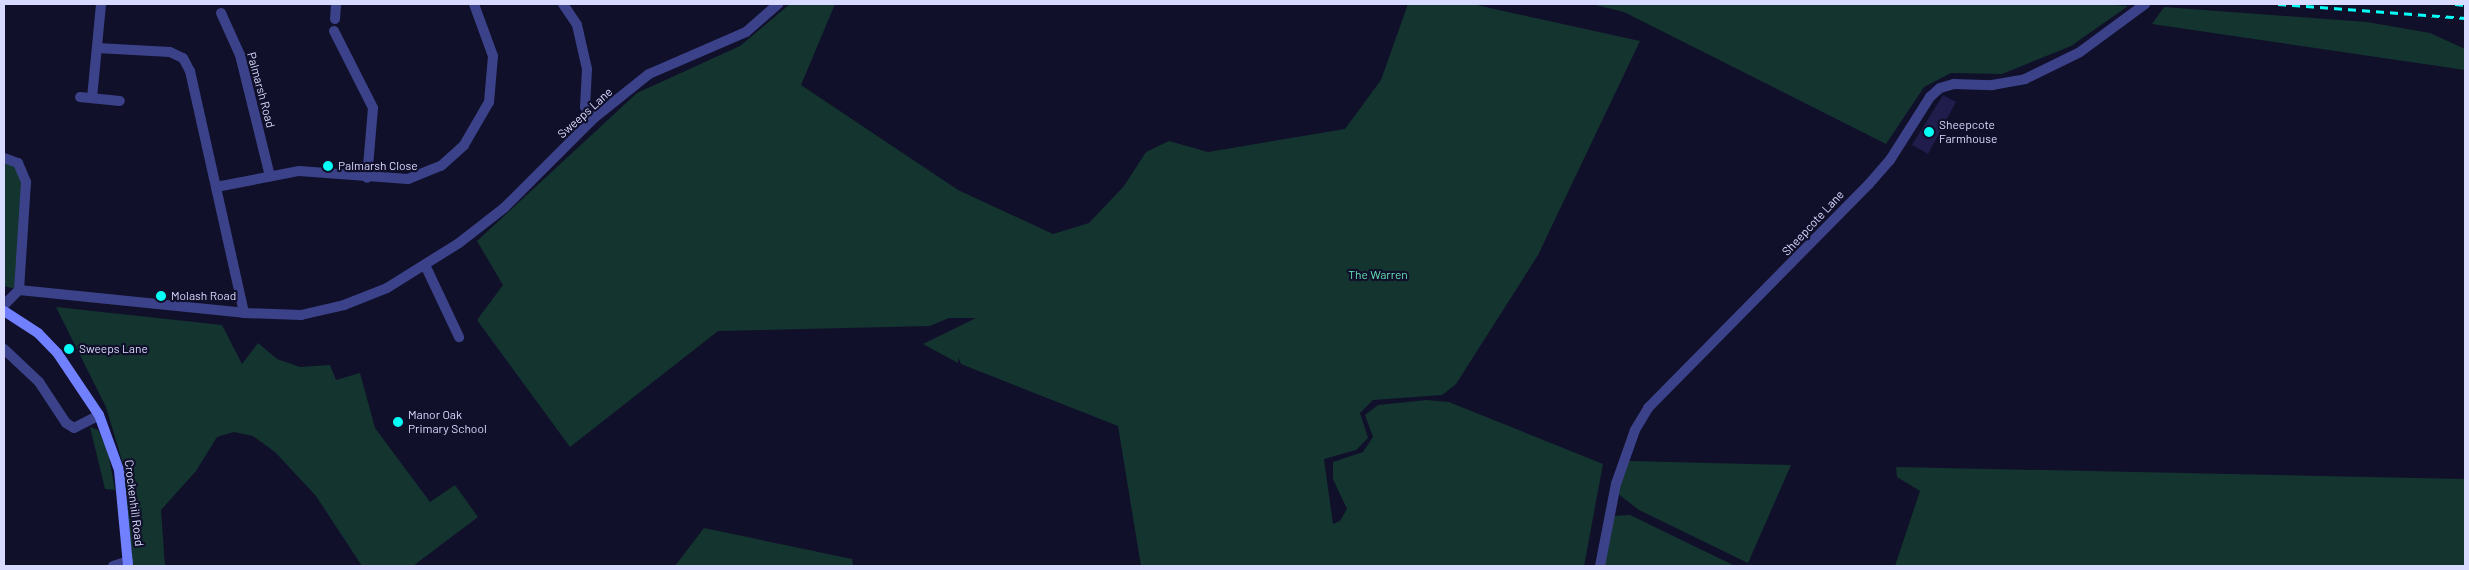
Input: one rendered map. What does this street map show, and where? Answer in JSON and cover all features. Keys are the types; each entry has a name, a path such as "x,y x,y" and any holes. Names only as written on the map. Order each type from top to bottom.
{"main road":[{"name":"Crockenhill Road","path":"4,311 38,333 58,354 99,415 119,470 128,563"}],"street":[{"path":"92,98 101,4"},
{"path":"335,19 336,4"},
{"path":"216,187 299,172 367,178 408,179 425,174 464,144 478,126 489,102 493,56 474,4"},
{"path":"563,4 577,24 587,69 585,107 594,118"},
{"name":"Sweeps Lane","path":"19,290 244,314 301,315 344,305 387,288 425,265 504,208 594,118 650,74 746,32 778,4"},
{"name":"Sheepcote Lane","path":"1600,566 1616,484 1635,430 1648,408 1869,184 1890,160 1930,97 1940,88 1954,84 1992,84 2025,79 2080,52 2145,4"},
{"name":"Palmarsh Road","path":"221,13 240,54 270,176"},
{"path":"334,31 373,108 367,178"},
{"path":"97,48 170,52 183,58 190,71 244,314"},
{"path":"80,97 120,101"},
{"path":"4,158 18,163 26,182 19,290 4,306"},
{"path":"425,265 459,337"},
{"path":"4,349 39,382 66,423 74,428 99,415"},
{"path":"113,566 128,563"}],"green space":[{"name":"The Warren","path":"790,4 835,4 801,85 958,190 1053,234 1089,223 1124,186 1146,152 1169,141 1208,152 1345,129 1381,80 1408,4 1472,4 1640,41 1538,255 1456,384 1442,395 1373,400 1360,413 1368,438 1356,450 1324,459 1333,524 1340,521 1347,509 1333,479 1333,462 1363,452 1373,437 1365,415 1378,405 1426,400 1449,402 1603,464 1584,566 1141,566 1118,426 961,364 958,357 958,363 923,344 976,318 949,318 930,326 718,331 570,447 477,320 503,285 477,241 637,93 740,46"},
{"path":"1591,4 2096,4 2128,6 2071,46 2002,74 1951,73 1924,87 1886,144 1624,12"},
{"path":"2164,7 2367,22 2430,33 2465,49 2465,70 2152,24"},
{"path":"4,158 22,168 19,290 4,286"},
{"path":"56,307 222,325 242,364 258,343 277,359 300,367 330,365 336,380 360,373 375,428 430,502 455,485 478,517 413,566 362,566 316,496 275,452 253,436 234,432 217,437 196,471 161,510 165,566 133,566 123,464 106,407"},
{"path":"90,427 98,430 108,452 115,490 105,489"},
{"path":"1629,461 1791,465 1748,563 1639,510 1617,493"},
{"path":"1896,467 2465,479 2465,566 1895,566 1920,491 1897,477"},
{"path":"1630,515 1735,566 1604,566 1613,516"},
{"path":"704,528 852,559 853,566 675,566"}],"building":[{"name":"Sheepcote Farmhouse","path":"1943,95 1956,102 1928,154 1912,145"}],"railway":[{"path":"2278,4 2465,18"},
{"path":"2455,4 2465,5"}],"place":[{"name":"Sheepcote Farmhouse","path":"1929,132"},
{"name":"Palmarsh Close","path":"328,166"},
{"name":"Molash Road","path":"161,296"},
{"name":"Sweeps Lane","path":"69,349"},
{"name":"Manor Oak Primary School","path":"398,422"}]}
